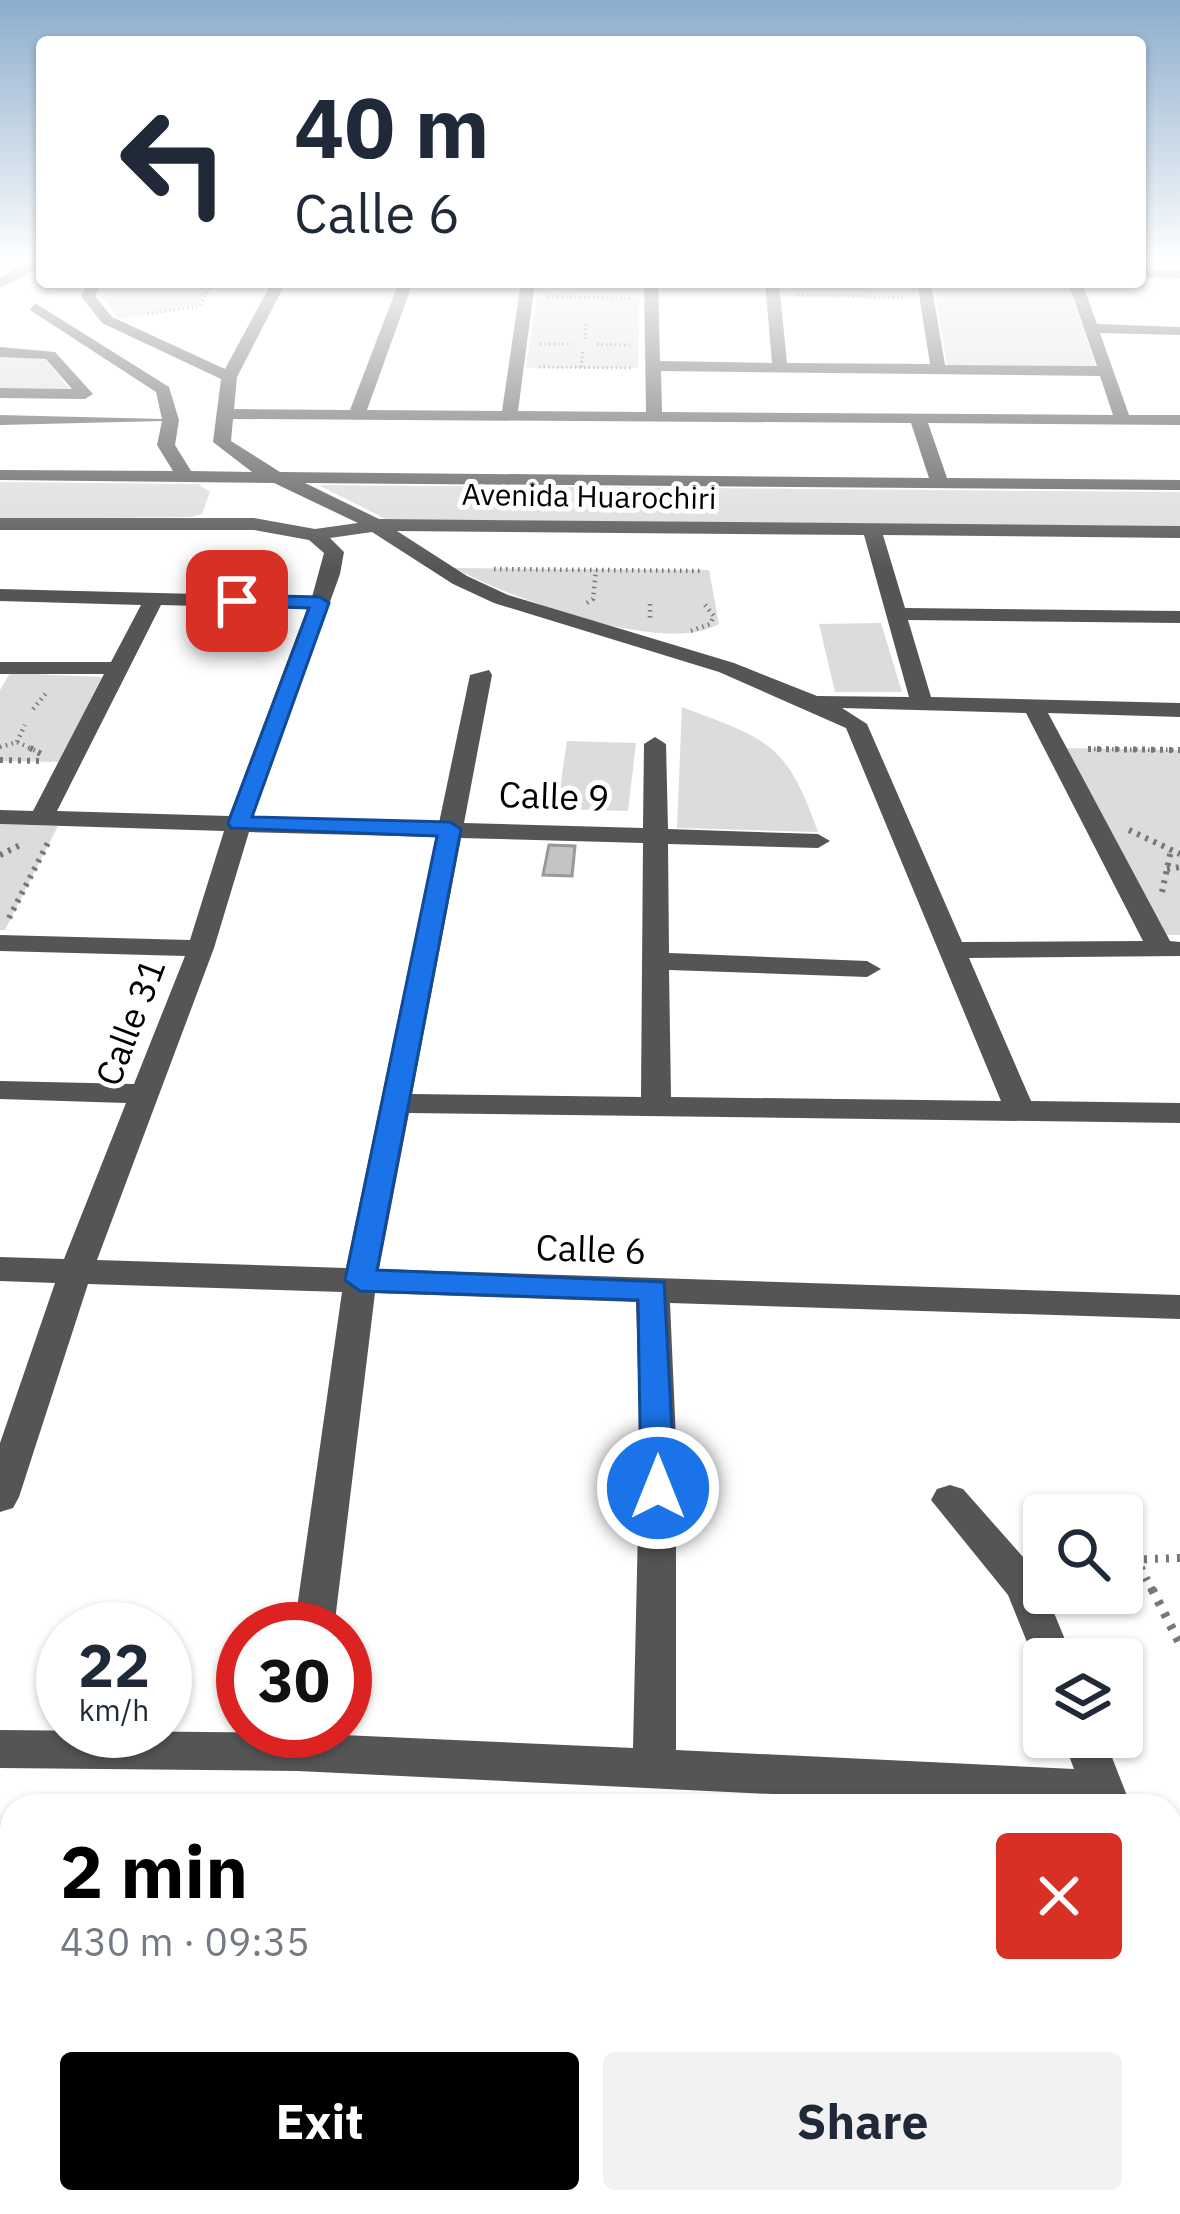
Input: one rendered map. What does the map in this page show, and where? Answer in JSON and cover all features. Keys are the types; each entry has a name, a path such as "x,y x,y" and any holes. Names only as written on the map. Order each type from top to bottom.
{"street":[{"path":"57,362 85,394"},
{"path":"120,362 163,390 171,420 166,445 185,476"},
{"path":"198,362 229,377"},
{"path":"237,362 229,377 221,442 244,464 377,525 497,598 666,645 816,701 856,724 1020,1111"},
{"path":"357,415 376,362"},
{"path":"509,416 519,362"},
{"path":"645,362 654,417"},
{"path":"779,362 780,368"},
{"path":"937,362 938,369"},
{"path":"1103,362 1123,420"},
{"path":"645,367 1106,370"},
{"path":"2,395 98,397 106,420"},
{"path":"222,413 1180,420"},
{"path":"918,418 940,483"},
{"path":"0,420 155,420"},
{"name":"Avenida Huarochiri","path":"0,475 1180,485"},
{"name":"Avenida Huarochiri","path":"0,524 254,524 315,535 377,525 1180,532"},
{"path":"872,529 922,704"},
{"name":"Calle 31","path":"0,1497 76,1271 201,948 239,823 330,574 334,552 315,535"},
{"path":"0,595 320,603"},
{"path":"48,822 116,668 154,599"},
{"path":"896,614 1180,617"},
{"path":"0,668 116,668"},
{"path":"318,1602 360,1280 481,676"},
{"path":"816,701 1180,710"},
{"path":"952,950 1170,949 1034,706"},
{"path":"655,744 656,1107"},
{"name":"Calle 9","path":"0,817 818,842"},
{"path":"2,935 201,948"},
{"path":"653,961 867,969"},
{"path":"0,1090 144,1094"},
{"path":"395,1103 1180,1113"},
{"name":"Calle 6","path":"0,1269 1180,1307"},
{"path":"653,1290 658,1440 654,1771"},
{"path":"950,1500 1024,1586 1045,1638"},
{"path":"0,1749 216,1744"},
{"path":"372,1748 654,1771 1041,1794"},
{"path":"1092,1758 1106,1794"}],"path":[{"path":"581,368 582,362"},
{"path":"528,367 645,367"},
{"path":"480,568 700,571"},
{"path":"574,611 593,599 596,570"},
{"path":"683,632 710,624 714,616 705,605"},
{"path":"34,709 43,693"},
{"path":"0,747 17,742 25,725"},
{"path":"0,760 57,761"},
{"path":"2,935 48,822"},
{"path":"1117,824 1180,854"},
{"path":"1160,902 1171,850"},
{"path":"1167,868 1180,867"},
{"path":"1143,1558 1180,1558"},
{"path":"1143,1572 1180,1644"}],"shaded area":[{"path":"0,362 49,362 69,389 0,388"},
{"path":"527,362 638,362 638,368 526,368"},
{"path":"1095,362 1096,366 947,365"},
{"path":"0,482 198,484 210,492 202,514 191,517 0,519"},
{"path":"318,485 1180,492 1180,526 388,520"},
{"path":"454,568 709,570 719,624 694,632 625,628 547,607"},
{"path":"881,623 902,692 835,692 819,624"},
{"path":"10,673 102,677 59,762 0,761 0,690"},
{"path":"682,707 771,748 795,779 818,832 677,828"},
{"path":"567,741 636,743 628,811 557,809"},
{"path":"1061,748 1180,750 1180,935 1165,935"},
{"path":"0,824 58,826 5,930 0,930"}],"building":[{"path":"549,845 575,846 572,876 543,875"}],"route":[{"path":"237,601 320,603 239,823 450,829 360,1280 653,1290 658,1488"}]}
